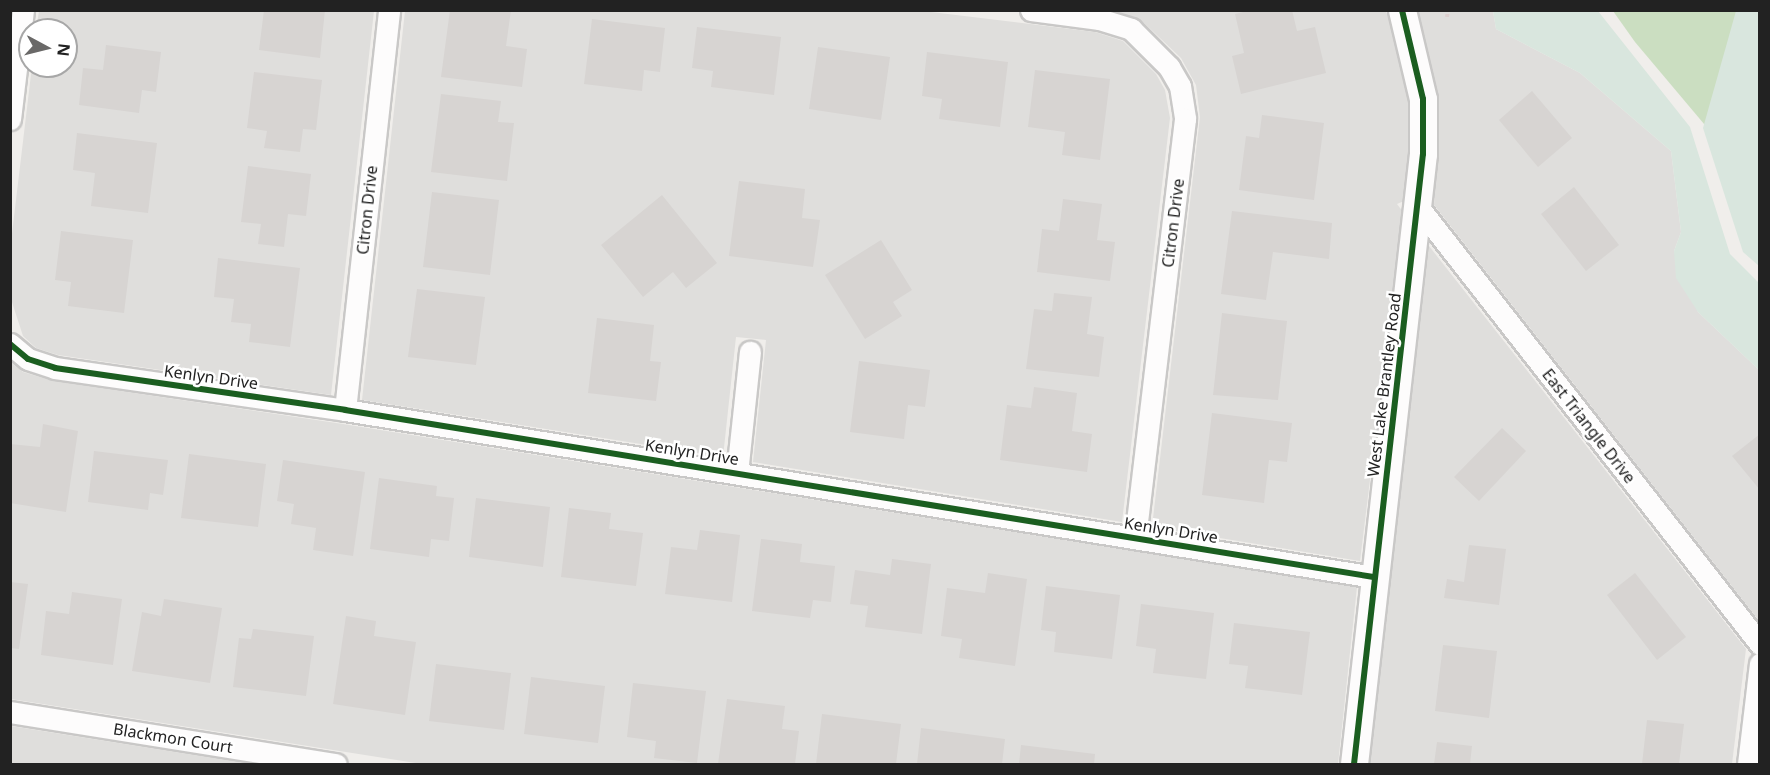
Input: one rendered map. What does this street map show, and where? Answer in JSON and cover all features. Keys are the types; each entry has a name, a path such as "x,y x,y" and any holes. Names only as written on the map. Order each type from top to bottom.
{"street":[{"path":"10,119 23,10"},
{"name":"Citron Drive","path":"345,410 389,10"},
{"name":"Citron Drive","path":"1031,10 1099,19 1131,29 1169,67 1180,86 1185,119 1136,538"},
{"name":"West Lake Brantley Road","path":"1354,765 1374,577 1419,208 1423,99 1402,10"},
{"name":"East Triangle Drive","path":"1419,208 1760,644"},
{"name":"Kenlyn Drive","path":"10,344 28,359 55,368 345,410 1374,577"},
{"path":"737,473 750,352"},
{"path":"1748,765 1760,664"},
{"name":"Blackmon Court","path":"10,712 336,765"}],"path":[{"path":"1447,17 1448,10"}],"shaded area":[{"path":"39,11 374,11 331,395 58,355 36,348 23,336 11,299 10,250 31,78 78,78 78,18 38,18"},
{"path":"405,11 923,11 1095,32 1123,41 1156,74 1165,90 1170,118 1122,522 753,462 766,340 736,337 723,457 362,400"},
{"path":"1116,11 1386,11 1401,58 1408,99 1408,154 1404,201 1397,204 1403,212 1360,561 1152,527 1200,117 1196,85 1181,58 1141,20"},
{"path":"1418,11 1493,11 1496,29 1580,73 1671,151 1681,232 1674,251 1698,312 1759,370 1759,621 1434,205 1438,97"},
{"path":"1493,11 1598,11 1690,127 1730,254 1759,283 1759,370 1698,312 1676,278 1674,251 1681,232 1671,151 1580,73 1496,29"},
{"path":"1736,11 1759,11 1759,266 1743,252 1703,128"},
{"path":"1429,246 1746,649 1732,764 1369,764"},
{"path":"10,362 23,372 53,381 343,424 1357,587 1338,764 422,764 11,699"},
{"path":"11,726 251,764 11,764"}],"green space":[{"path":"1613,11 1759,11 1731,156 1635,42"}],"building":[{"path":"264,10 325,10 320,58 259,50"},
{"path":"450,10 511,10 506,46 527,49 522,87 441,77"},
{"path":"1251,10 1292,10 1297,31 1315,27 1326,73 1241,94 1232,56 1244,53 1235,14"},
{"path":"592,19 665,28 660,72 644,70 642,91 584,84"},
{"path":"697,27 781,37 774,95 711,87 713,71 692,68"},
{"path":"106,45 161,52 156,92 142,90 139,113 79,105 83,68 103,70"},
{"path":"818,47 890,57 881,120 809,109"},
{"path":"927,52 1008,62 1000,127 939,119 942,99 922,96"},
{"path":"1035,70 1110,79 1100,160 1062,155 1065,132 1028,127"},
{"path":"254,72 322,80 316,130 303,129 300,152 264,148 267,131 247,128"},
{"path":"1532,91 1572,138 1538,167 1499,120"},
{"path":"441,94 501,101 498,122 514,123 507,181 431,172"},
{"path":"1262,115 1324,123 1314,200 1239,190 1246,136 1259,138"},
{"path":"77,133 157,143 148,213 91,206 95,173 73,170"},
{"path":"248,166 311,174 306,216 288,214 284,247 258,244 261,224 241,222"},
{"path":"739,181 805,189 802,218 820,220 813,267 729,256"},
{"path":"1574,187 1619,245 1586,271 1541,214"},
{"path":"432,192 499,200 490,275 423,267"},
{"path":"662,195 717,263 686,288 673,272 643,297 601,245"},
{"path":"1063,199 1102,204 1097,240 1115,242 1110,281 1037,272 1042,229 1059,231"},
{"path":"1232,211 1332,223 1329,259 1273,252 1266,300 1221,294"},
{"path":"61,231 133,240 124,313 68,306 71,282 55,280"},
{"path":"881,240 912,290 893,302 902,316 865,339 825,275"},
{"path":"218,258 300,268 290,347 249,342 251,324 231,322 234,299 214,297"},
{"path":"417,289 485,297 476,365 408,357"},
{"path":"1054,293 1092,297 1087,334 1104,337 1099,377 1026,369 1034,309 1052,311"},
{"path":"1222,313 1287,321 1278,400 1213,395"},
{"path":"597,318 654,325 650,361 661,362 656,401 588,393"},
{"path":"859,361 930,370 925,407 908,405 904,439 850,432"},
{"path":"1034,387 1077,393 1072,431 1092,434 1087,472 1000,460 1007,405 1031,408"},
{"path":"1212,413 1292,423 1287,462 1269,460 1264,503 1202,495"},
{"path":"43,424 78,431 66,512 10,503 10,444 40,447"},
{"path":"1502,428 1526,451 1479,501 1454,477"},
{"path":"1760,434 1760,490 1732,456"},
{"path":"94,451 168,460 163,495 150,493 148,510 88,502"},
{"path":"189,454 266,464 258,527 181,518"},
{"path":"283,460 365,472 353,556 313,550 316,528 291,524 294,504 277,501"},
{"path":"379,478 437,486 436,496 454,498 449,541 431,539 429,557 370,549"},
{"path":"476,498 550,507 543,567 469,557"},
{"path":"569,508 611,513 609,529 643,533 636,586 561,577"},
{"path":"700,530 740,535 732,602 665,594 671,547 697,550"},
{"path":"761,539 802,544 800,562 835,566 831,602 813,600 810,618 752,611"},
{"path":"1469,545 1506,549 1499,605 1444,598 1447,579 1464,582"},
{"path":"892,559 931,564 922,634 865,627 868,606 850,604 855,570 890,575"},
{"path":"988,573 1027,579 1015,666 959,658 962,639 941,636 947,588 985,593"},
{"path":"1635,573 1686,637 1657,660 1607,595"},
{"path":"10,582 28,584 19,649 10,648"},
{"path":"1046,586 1120,595 1112,659 1054,652 1056,632 1041,630"},
{"path":"72,592 122,599 113,665 41,655 46,611 69,614"},
{"path":"164,599 222,608 210,683 132,671 142,612 161,616"},
{"path":"1141,604 1214,613 1206,679 1153,673 1156,649 1136,646"},
{"path":"346,616 376,621 374,636 416,642 405,715 333,704"},
{"path":"1234,623 1310,632 1302,695 1245,688 1248,666 1229,664"},
{"path":"253,629 314,636 306,696 233,687 239,638 251,639"},
{"path":"1443,645 1497,651 1489,718 1435,711"},
{"path":"436,664 511,673 504,730 429,721"},
{"path":"531,677 605,686 598,743 524,734"},
{"path":"633,683 706,691 697,763 654,758 656,741 627,737"},
{"path":"727,699 785,706 782,729 799,731 795,764 718,764"},
{"path":"822,714 901,724 896,764 816,764"},
{"path":"1647,720 1684,724 1679,764 1642,764"},
{"path":"921,728 1005,739 1002,764 917,764"},
{"path":"1437,742 1472,746 1470,764 1434,764"},
{"path":"1021,745 1095,754 1094,764 1019,764"}],"cycle path":[{"path":"1354,764 1423,154 1423,99 1402,10"},
{"path":"10,344 28,359 55,368 345,410 1374,577"}]}
